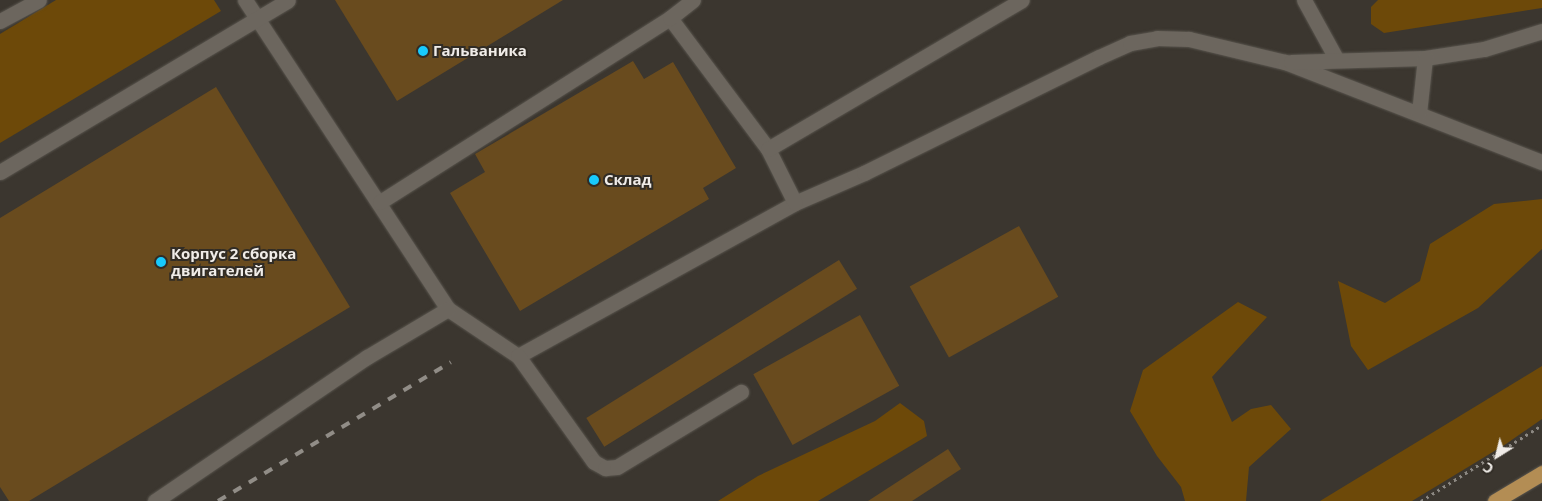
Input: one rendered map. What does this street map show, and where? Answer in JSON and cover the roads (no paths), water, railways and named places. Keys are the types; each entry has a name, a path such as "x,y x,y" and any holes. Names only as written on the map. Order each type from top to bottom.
{"main road":[{"path":"1495,501 1542,473"}],"lane":[{"path":"0,21 38,0"},
{"path":"245,0 380,202 448,309 518,356 594,462 605,468 617,467 741,392"},
{"path":"0,172 288,0"},
{"path":"380,202 670,18 694,0"},
{"path":"768,149 1022,0"},
{"path":"1304,0 1337,60"},
{"path":"670,18 768,149 795,203"},
{"path":"1285,62 1425,58 1484,49 1542,31"},
{"path":"518,356 795,203 1130,43 1157,38 1189,39 1285,62 1542,162"},
{"path":"1419,114 1425,58"},
{"path":"155,501 368,357 448,309"}],"railway":[{"path":"218,501 451,362"}],"place":[{"name":"Гальваника","path":"423,51"},
{"name":"Склад","path":"594,180"},
{"name":"Корпус 2 сборка двигателей","path":"161,262"}]}
